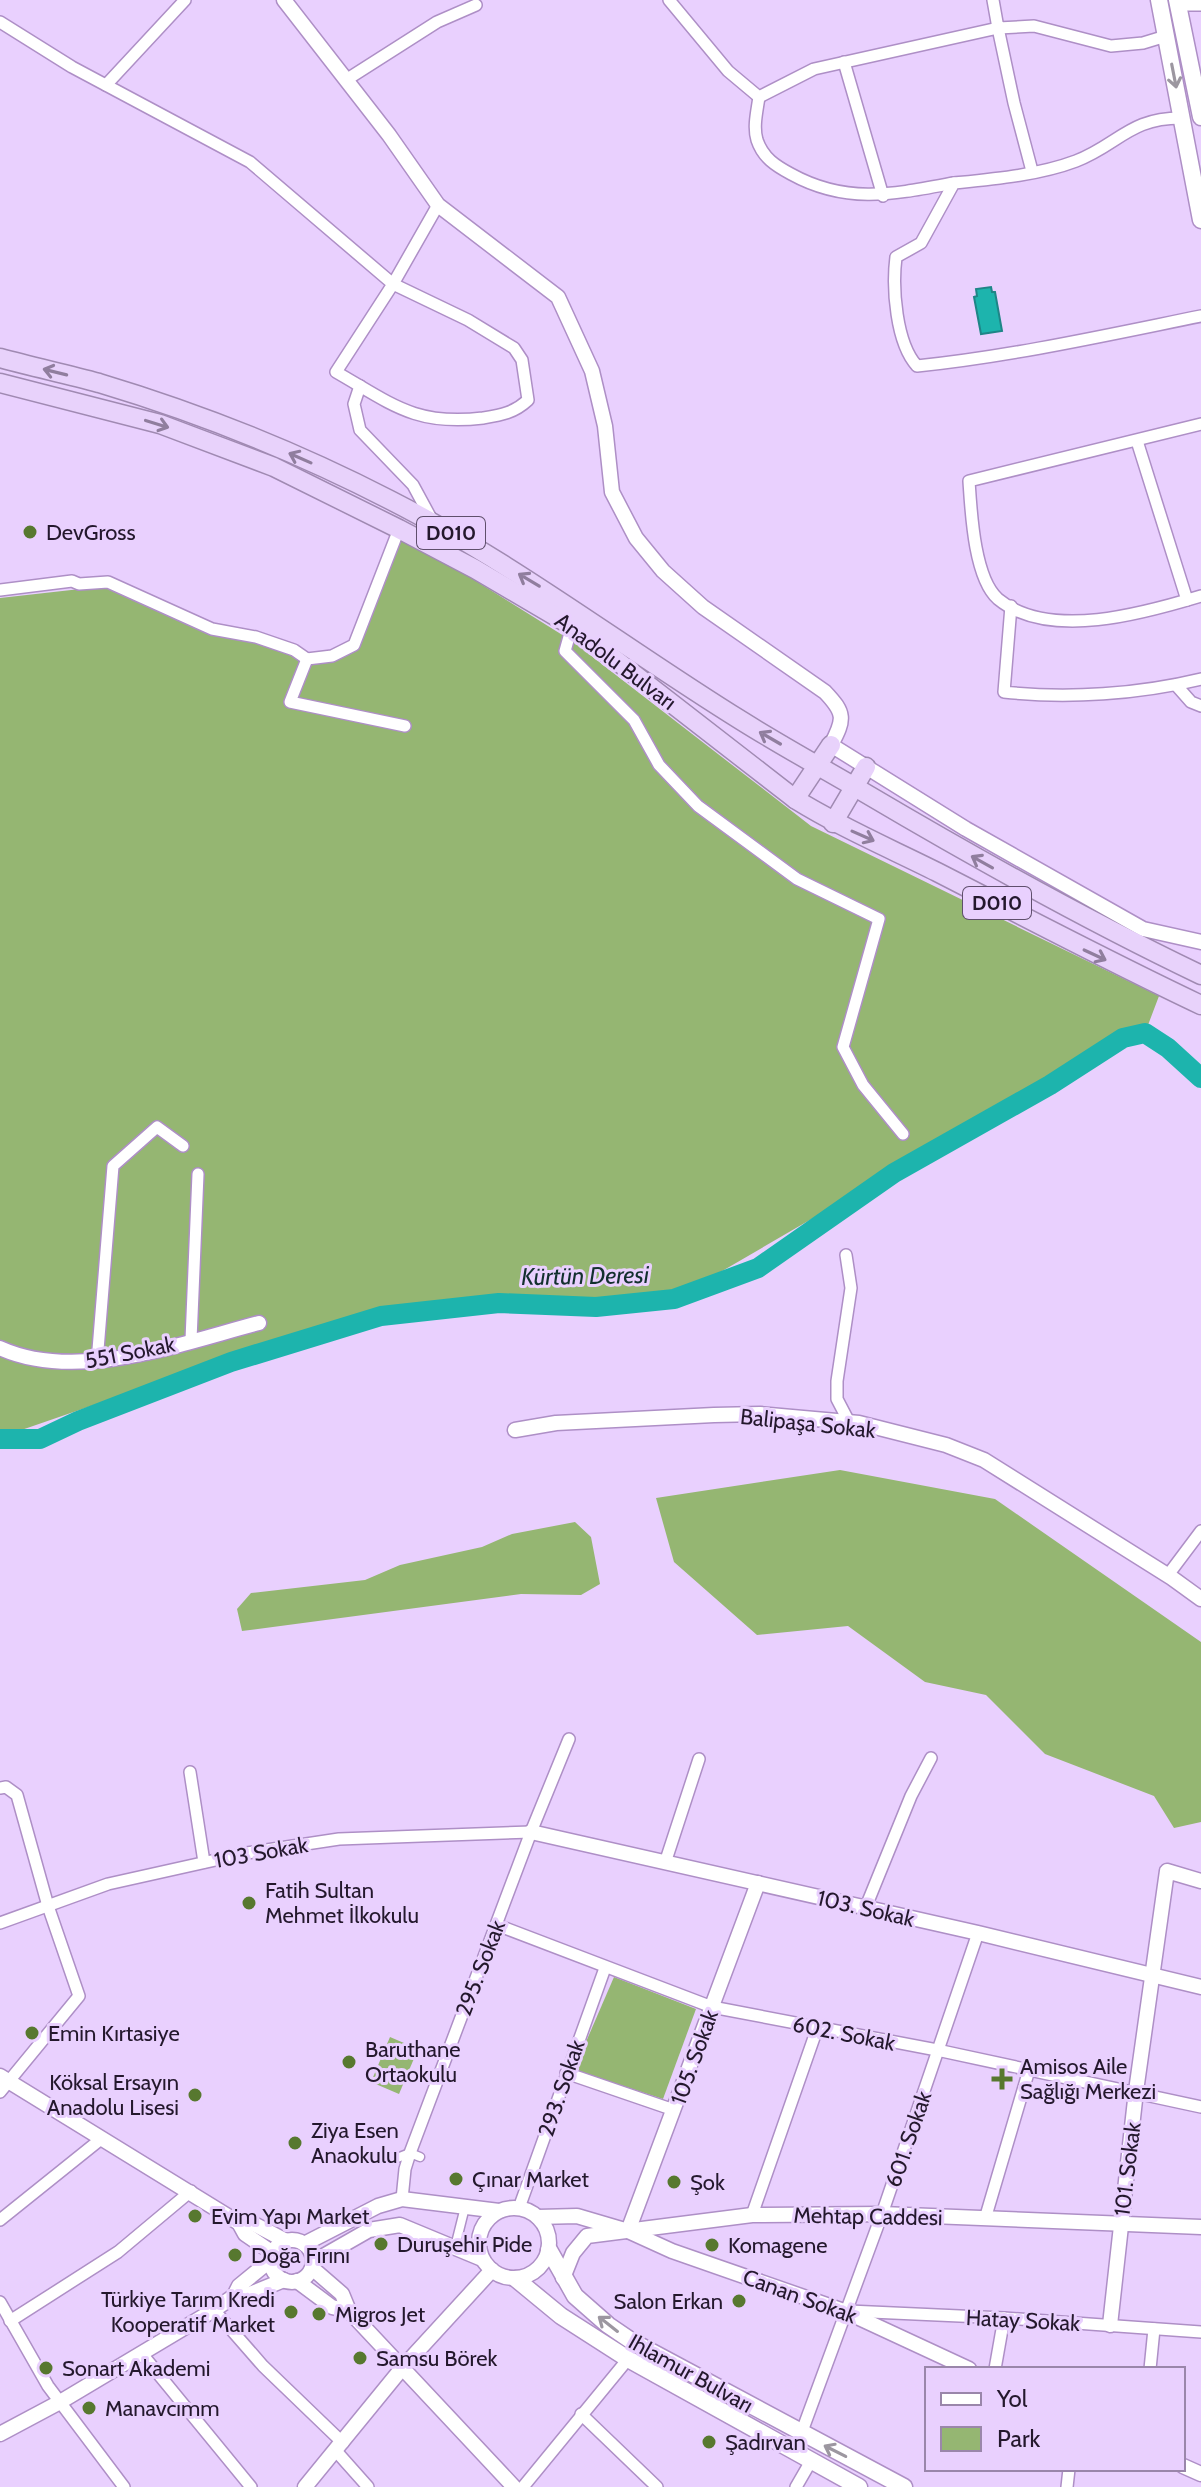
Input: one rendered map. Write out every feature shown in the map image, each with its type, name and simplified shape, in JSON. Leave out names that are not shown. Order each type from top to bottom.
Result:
[{"type":"highway","name":"Anadolu Bulvarı","points":[[0,358],[98,383],[258,438],[433,522],[544,590],[744,723],[954,847],[1076,914],[1201,975]]},
{"type":"highway","name":"Anadolu Bulvarı","points":[[0,383],[160,424],[274,467],[399,529],[572,626],[795,799],[833,823],[884,845],[1083,949],[1201,1005]]},
{"type":"highway","points":[[795,799],[831,745]]},
{"type":"highway","points":[[833,823],[866,767]]},
{"type":"main road","points":[[1159,0],[1201,220]]},
{"type":"main road","points":[[1178,3],[1201,117]]},
{"type":"main road","name":"Ihlamur Bulvarı","points":[[549,2250],[575,2296],[633,2342],[904,2487]]},
{"type":"main road","name":"Ihlamur Bulvarı","points":[[516,2279],[561,2316],[628,2359],[859,2487]]},
{"type":"street","points":[[106,85],[185,0]]},
{"type":"street","points":[[284,0],[438,205],[558,297],[592,371],[605,426],[612,492],[636,538],[663,571],[703,607],[825,692],[840,708],[842,718],[831,745],[966,829],[1143,929],[1201,942]]},
{"type":"street","points":[[669,0],[728,71],[759,97]]},
{"type":"street","points":[[993,0],[1014,103],[1032,171]]},
{"type":"street","points":[[1178,3],[1201,5]]},
{"type":"street","points":[[346,80],[437,22],[476,5]]},
{"type":"street","points":[[0,22],[106,85],[250,162],[393,284],[468,320],[514,348],[522,360],[528,400],[504,415],[442,420],[418,417],[336,372],[393,284],[438,205]]},
{"type":"street","points":[[759,97],[814,69],[998,28],[1034,26],[1111,46],[1143,43],[1166,36]]},
{"type":"street","points":[[844,62],[883,196]]},
{"type":"street","points":[[759,97],[755,129],[757,139],[763,153],[775,166],[802,180],[843,194],[883,196],[1077,161],[1131,127],[1168,118],[1183,118]]},
{"type":"street","points":[[954,183],[921,243],[896,257],[893,282],[906,355],[917,366],[1065,343],[1201,316]]},
{"type":"street","points":[[360,386],[354,404],[360,430],[413,485],[433,522]]},
{"type":"street","points":[[1201,424],[969,481],[973,542],[988,583],[997,598],[1011,606],[1028,614],[1072,622],[1119,616],[1201,596]]},
{"type":"street","points":[[1137,441],[1187,600]]},
{"type":"street","points":[[0,590],[72,581],[79,584],[108,582],[212,629],[256,637],[294,650],[307,659],[332,656],[354,645],[399,529]]},
{"type":"street","points":[[1011,606],[1004,692],[1032,695],[1108,692],[1176,685],[1201,679]]},
{"type":"street","points":[[572,626],[565,651],[634,720],[659,765],[698,806],[797,879],[879,919],[843,1047],[863,1085],[903,1134]]},
{"type":"street","points":[[307,659],[290,702],[405,726]]},
{"type":"street","points":[[1176,685],[1191,702],[1201,706]]},
{"type":"street","points":[[97,1362],[113,1166],[157,1127],[183,1146]]},
{"type":"street","points":[[191,1340],[198,1174]]},
{"type":"street","points":[[846,1255],[851,1288],[837,1399],[849,1422]]},
{"type":"street","name":"551 Sokak","points":[[0,1348],[59,1363],[97,1362],[259,1323]]},
{"type":"street","name":"Balipaşa Sokak","points":[[515,1430],[556,1423],[760,1414],[849,1422],[946,1445],[984,1460],[1168,1575],[1201,1599]]},
{"type":"street","points":[[1168,1575],[1200,1534]]},
{"type":"street","name":"295. Sokak","points":[[402,2199],[405,2169],[415,2155],[531,1832],[569,1739]]},
{"type":"street","points":[[865,1909],[911,1796],[931,1758]]},
{"type":"street","points":[[665,1863],[699,1759]]},
{"type":"street","points":[[190,1772],[204,1862]]},
{"type":"street","points":[[0,1788],[6,1787],[17,1795],[48,1906],[79,1996],[3,2083],[191,2191],[239,2223],[245,2234],[273,2256],[275,2272],[332,2307],[349,2311]]},
{"type":"street","name":"103 Sokak","points":[[0,1923],[108,1884],[247,1853],[339,1839],[531,1832]]},
{"type":"street","name":"103. Sokak","points":[[531,1832],[1201,1987]]},
{"type":"street","name":"101. Sokak","points":[[1110,2325],[1136,2091],[1167,1871],[1201,1881]]},
{"type":"street","name":"105. Sokak","points":[[628,2231],[758,1883]]},
{"type":"street","name":"602. Sokak","points":[[497,1925],[712,2007],[937,2050],[1201,2107]]},
{"type":"street","name":"601. Sokak","points":[[801,2434],[882,2214],[978,1933]]},
{"type":"street","name":"293. Sokak","points":[[519,2208],[605,1968]]},
{"type":"street","points":[[752,2215],[817,2029]]},
{"type":"street","points":[[985,2219],[1029,2070]]},
{"type":"street","points":[[566,2073],[674,2110]]},
{"type":"street","points":[[0,2220],[101,2139]]},
{"type":"street","points":[[392,2160],[415,2155]]},
{"type":"street","points":[[10,2321],[118,2252],[191,2191]]},
{"type":"street","points":[[234,2296],[245,2296],[303,2279],[312,2265],[355,2236],[388,2225],[413,2229],[455,2247],[503,2277],[516,2279],[531,2274],[543,2264],[549,2250],[548,2232],[538,2217],[519,2208],[499,2211],[402,2199],[378,2206],[304,2244],[286,2241],[252,2223],[239,2223]]},
{"type":"street","points":[[455,2247],[465,2207]]},
{"type":"street","points":[[487,2265],[479,2237],[483,2226],[499,2211]]},
{"type":"street","name":"Mehtap Caddesi","points":[[538,2217],[577,2216],[628,2231],[752,2215],[882,2214],[1201,2227]]},
{"type":"street","points":[[563,2278],[573,2253],[587,2236],[628,2231]]},
{"type":"street","name":"Canan Sokak","points":[[628,2231],[672,2251],[844,2311],[965,2367]]},
{"type":"street","points":[[0,2434],[214,2310],[234,2296],[239,2286],[286,2241]]},
{"type":"street","points":[[304,2244],[312,2255],[312,2265],[342,2294],[349,2311],[514,2487]]},
{"type":"street","points":[[305,2487],[487,2265]]},
{"type":"street","points":[[0,2302],[48,2386],[124,2487]]},
{"type":"street","points":[[214,2310],[339,2447],[368,2487]]},
{"type":"street","name":"Hatay Sokak","points":[[844,2311],[1004,2318],[1201,2332]]},
{"type":"street","points":[[995,2367],[1004,2318]]},
{"type":"street","points":[[1150,2367],[1154,2329]]},
{"type":"street","points":[[142,2354],[251,2487]]},
{"type":"street","points":[[523,2487],[628,2359]]},
{"type":"street","points":[[581,2414],[657,2487]]},
{"type":"street","points":[[796,2487],[811,2461]]},
{"type":"green space","points":[[404,536],[572,641],[811,826],[1159,996],[1145,1033],[1123,1038],[674,1299],[499,1303],[381,1316],[288,1338],[7,1435],[0,1433],[0,598],[107,586],[320,663],[357,648],[398,540]]},
{"type":"green space","points":[[840,1470],[995,1499],[1201,1642],[1201,1822],[1174,1828],[1154,1796],[1045,1754],[986,1695],[925,1682],[848,1626],[757,1635],[674,1562],[656,1498]]},
{"type":"green space","points":[[575,1522],[591,1537],[600,1584],[581,1595],[521,1594],[242,1631],[237,1609],[251,1593],[365,1580],[400,1565],[482,1547],[512,1534]]},
{"type":"green space","points":[[614,1977],[696,2009],[663,2099],[580,2072],[576,2065]]},
{"type":"green space","points":[[390,2037],[418,2049],[399,2094],[371,2082]]},
{"type":"shaded area","points":[[991,287],[995,292],[1002,331],[981,334],[974,297],[977,296],[976,289]]},
{"type":"waterway","name":"Kürtün Deresi","points":[[0,1439],[40,1439],[78,1421],[231,1362],[381,1316],[499,1303],[596,1307],[674,1299],[758,1268],[894,1173],[1050,1085],[1123,1038],[1145,1033],[1168,1048],[1201,1078]]},
{"type":"place","name":"DevGross","points":[[30,532]]},
{"type":"place","name":"Fatih Sultan Mehmet İlkokulu","points":[[249,1903]]},
{"type":"place","name":"Emin Kırtasiye","points":[[32,2033]]},
{"type":"place","name":"Baruthane Ortaokulu","points":[[349,2062]]},
{"type":"place","name":"Amisos Aile Sağlığı Merkezi","points":[[1002,2079]]},
{"type":"place","name":"Köksal Ersayın Anadolu Lisesi","points":[[195,2095]]},
{"type":"place","name":"Ziya Esen Anaokulu","points":[[295,2143]]},
{"type":"place","name":"Çınar Market","points":[[456,2179]]},
{"type":"place","name":"Şok","points":[[674,2182]]},
{"type":"place","name":"Evim Yapı Market","points":[[195,2216]]},
{"type":"place","name":"Duruşehir Pide","points":[[381,2244]]},
{"type":"place","name":"Komagene","points":[[712,2245]]},
{"type":"place","name":"Doğa Fırını","points":[[235,2255]]},
{"type":"place","name":"Salon Erkan","points":[[739,2301]]},
{"type":"place","name":"Türkiye Tarım Kredi Kooperatif Market","points":[[291,2312]]},
{"type":"place","name":"Migros Jet","points":[[319,2314]]},
{"type":"place","name":"Samsu Börek","points":[[360,2358]]},
{"type":"place","name":"Sonart Akademi","points":[[46,2368]]},
{"type":"place","name":"Manavcımm","points":[[89,2408]]},
{"type":"place","name":"Şadırvan","points":[[709,2442]]}]
